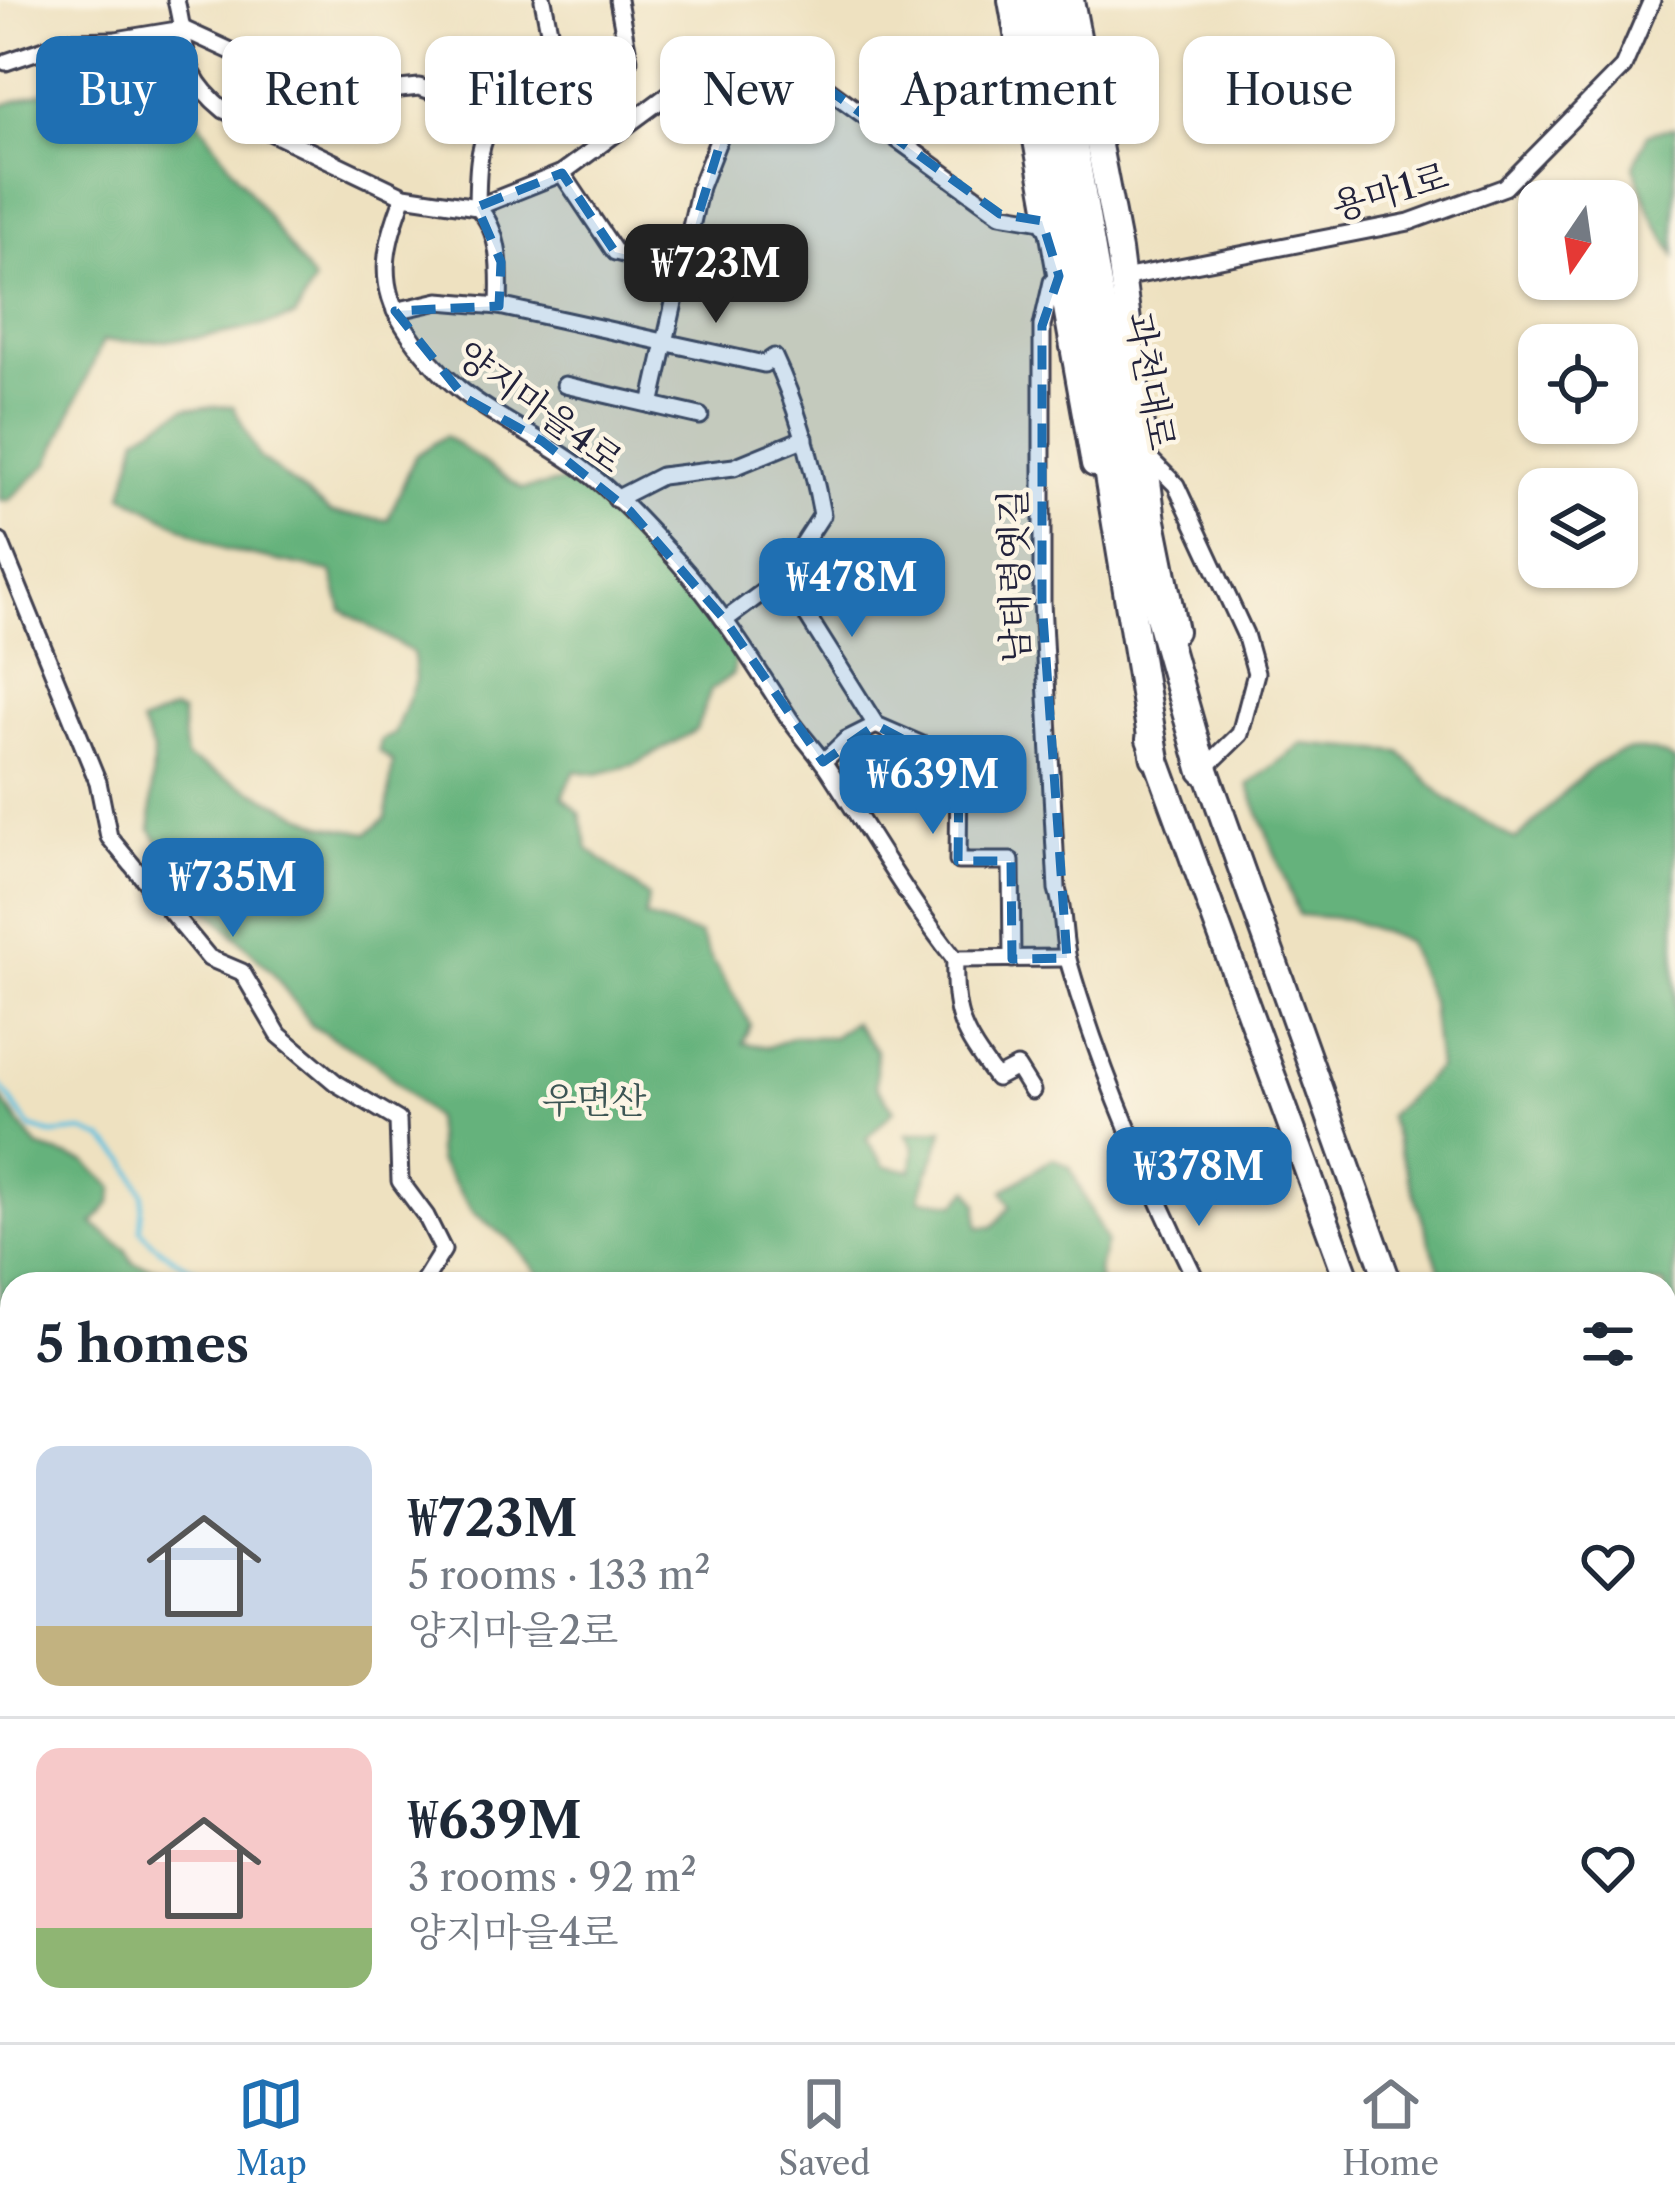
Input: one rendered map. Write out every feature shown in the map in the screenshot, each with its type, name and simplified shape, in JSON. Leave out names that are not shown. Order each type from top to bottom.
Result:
[{"type":"highway","name":"과천대로","points":[[1030,0],[1155,757]]},
{"type":"highway","name":"과천대로","points":[[1048,0],[1148,576],[1203,770]]},
{"type":"main road","points":[[1011,0],[1140,713],[1345,1272]]},
{"type":"main road","points":[[1071,0],[1123,278],[1153,521],[1203,770],[1385,1272]]},
{"type":"street","points":[[176,0],[187,64],[199,90],[224,110],[404,196],[477,207],[562,173],[660,101]]},
{"type":"street","points":[[543,0],[550,36]]},
{"type":"street","points":[[618,0],[625,36]]},
{"type":"street","name":"용마1로","points":[[1123,278],[1409,222],[1505,187],[1623,67],[1652,0]]},
{"type":"street","points":[[6,62],[68,41],[116,40],[183,29],[290,78],[353,94],[425,89]]},
{"type":"street","points":[[835,96],[1000,214],[1042,221],[1052,237]]},
{"type":"street","points":[[477,207],[481,144]]},
{"type":"street","points":[[651,405],[700,187],[717,144]]},
{"type":"street","points":[[562,173],[615,252],[682,268]]},
{"type":"street","name":"양지마을4로","points":[[404,196],[386,242],[385,282],[395,311],[430,364],[465,398],[542,440],[585,470],[681,566],[725,620],[823,761],[904,892],[955,958]]},
{"type":"street","points":[[477,207],[484,213],[501,262],[499,306]]},
{"type":"street","name":"남태령옛길","points":[[1059,276],[1052,282],[1042,326],[1042,602],[1057,889],[1067,958],[1118,1108],[1193,1272]]},
{"type":"street","points":[[395,311],[439,302],[499,306],[764,364],[774,357],[792,394],[823,515],[792,561],[786,582],[875,725],[936,752],[958,769],[958,861],[1011,861],[1012,959]]},
{"type":"street","points":[[565,385],[700,416]]},
{"type":"street","points":[[616,500],[661,476],[734,467],[805,438]]},
{"type":"street","points":[[1146,455],[1176,484],[1245,634],[1256,673],[1240,734],[1203,770]]},
{"type":"street","points":[[0,542],[98,782],[109,837],[209,958],[242,972],[279,1035],[336,1083],[398,1120],[400,1181],[443,1250],[429,1272]]},
{"type":"street","points":[[725,620],[766,589],[786,582]]},
{"type":"street","points":[[823,761],[846,740],[875,725]]},
{"type":"street","points":[[1032,1091],[1017,1067],[996,1078],[972,1046],[953,1002],[955,958],[1067,958]]},
{"type":"highlighted area","points":[[755,52],[795,65],[1000,214],[1042,221],[1059,276],[1042,326],[1042,602],[1067,958],[1012,959],[1011,861],[958,861],[959,769],[876,725],[823,762],[725,620],[630,511],[542,441],[465,398],[395,311],[499,306],[501,262],[477,207],[562,173],[615,252],[682,268],[732,105],[714,61]]},
{"type":"green space","points":[[36,94],[36,144],[198,144],[198,120],[314,282],[295,317],[200,337],[103,341],[49,463],[8,501],[0,500],[0,106]]},
{"type":"green space","points":[[1675,127],[1675,255],[1651,214],[1634,166],[1648,134]]},
{"type":"green space","name":"우면산","points":[[233,406],[259,457],[331,513],[388,520],[415,456],[445,436],[522,489],[582,479],[665,566],[736,655],[733,674],[711,690],[696,730],[636,764],[597,774],[575,771],[562,797],[580,813],[588,849],[648,897],[645,918],[700,935],[750,1025],[743,1043],[769,1047],[793,1037],[833,1037],[853,1022],[876,1050],[876,1086],[894,1110],[866,1139],[885,1166],[912,1171],[914,1147],[907,1134],[943,1129],[920,1199],[957,1203],[969,1189],[978,1204],[978,1227],[993,1227],[1011,1206],[1003,1191],[1053,1158],[1070,1167],[1106,1242],[1098,1272],[537,1272],[510,1240],[474,1213],[438,1161],[434,1118],[374,1061],[312,1026],[272,972],[192,894],[151,830],[153,751],[141,724],[173,710],[181,713],[186,758],[322,825],[368,833],[386,818],[393,762],[379,751],[381,740],[394,734],[415,681],[413,653],[342,610],[332,572],[225,550],[123,495],[138,436],[185,408]]},
{"type":"green space","points":[[1302,744],[1400,752],[1443,796],[1515,840],[1606,758],[1627,751],[1650,751],[1675,761],[1675,1272],[1440,1272],[1388,1116],[1438,1068],[1431,1003],[1406,941],[1347,919],[1299,915],[1248,785]]},
{"type":"green space","points":[[0,1097],[37,1147],[86,1162],[114,1188],[111,1202],[93,1224],[125,1249],[133,1263],[168,1272],[0,1272]]},
{"type":"waterway","points":[[0,1085],[31,1128],[52,1134],[83,1131],[104,1139],[127,1161],[143,1194],[140,1229],[168,1254],[199,1272]]}]
